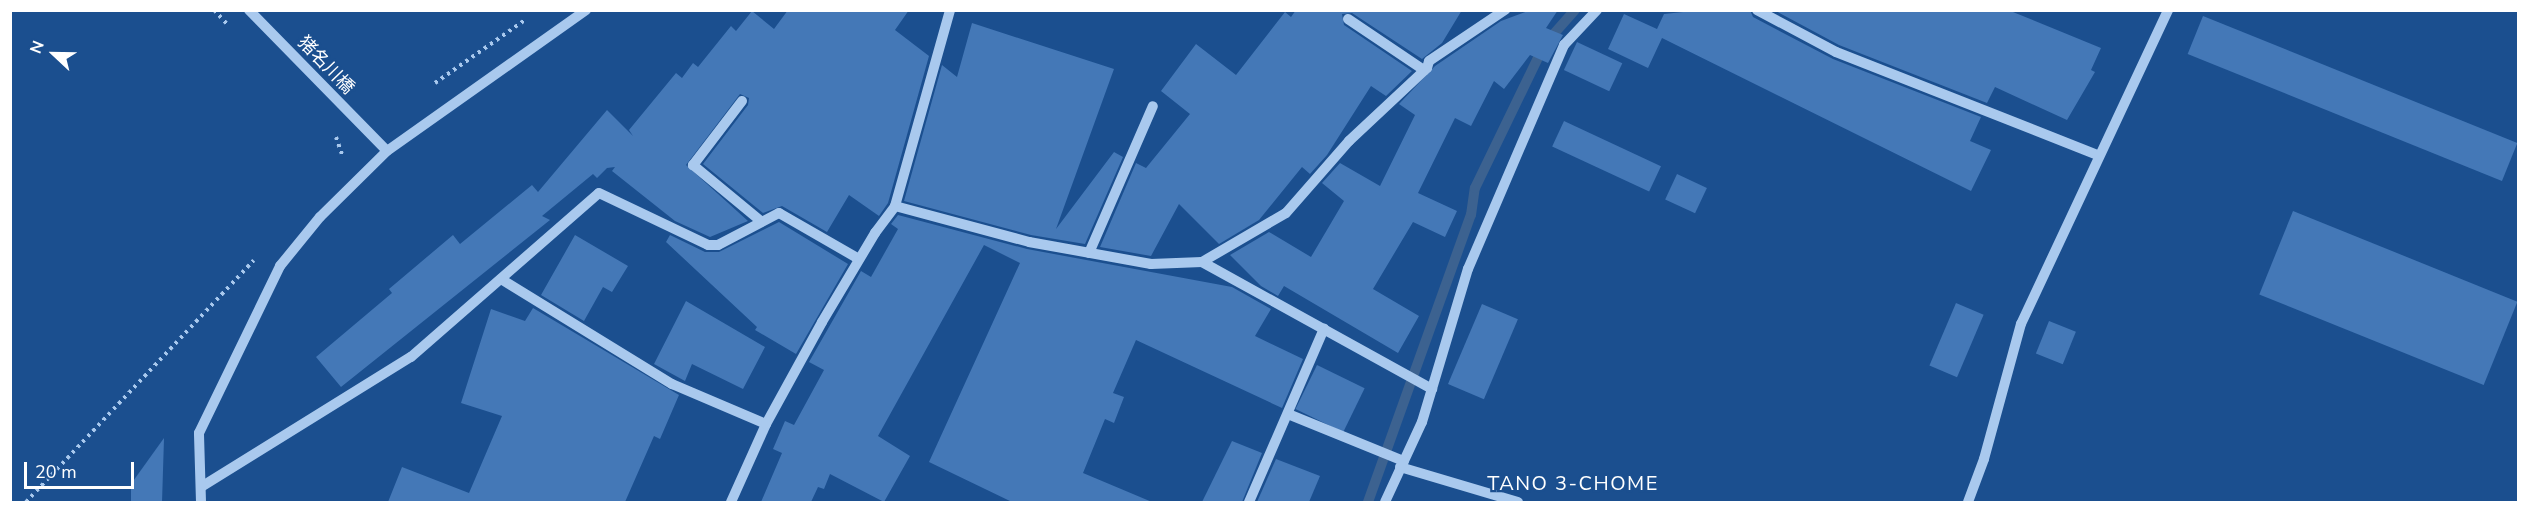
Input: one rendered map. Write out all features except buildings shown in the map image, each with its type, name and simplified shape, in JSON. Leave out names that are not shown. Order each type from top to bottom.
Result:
[{"type":"street","name":"猪名川橋","points":[[249,10],[387,151]]},
{"type":"street","points":[[201,502],[199,433],[280,266],[320,217],[387,151],[586,10]]},
{"type":"street","points":[[731,502],[766,424],[859,259],[895,206],[950,10]]},
{"type":"street","points":[[895,206],[1029,242],[1089,253],[1151,264],[1202,262],[1286,213],[1349,141],[1424,70],[1429,61],[1505,10]]},
{"type":"street","points":[[1385,502],[1432,389],[1468,269],[1564,45],[1597,10]]},
{"type":"street","points":[[1757,10],[1836,52],[2098,155]]},
{"type":"street","points":[[1968,502],[1983,459],[2020,324],[2168,10]]},
{"type":"street","points":[[1348,19],[1424,70]]},
{"type":"street","points":[[742,101],[693,165],[762,222]]},
{"type":"street","points":[[1089,253],[1153,106]]},
{"type":"street","points":[[201,487],[411,357],[599,193],[708,245],[718,245],[779,213],[859,259]]},
{"type":"street","points":[[1202,262],[1432,389]]},
{"type":"street","points":[[501,279],[672,384],[766,424]]},
{"type":"street","points":[[1249,502],[1324,329]]},
{"type":"street","points":[[1288,414],[1402,464],[1518,502]]},
{"type":"path","points":[[425,91],[532,16]]},
{"type":"path","points":[[335,136],[344,156],[336,165]]},
{"type":"path","points":[[26,502],[260,254]]},
{"type":"waterway","points":[[1368,502],[1471,215],[1475,188],[1544,45],[1575,10]]},
{"type":"district","name":"TANO 3-CHOME","points":[[1573,483]]}]
